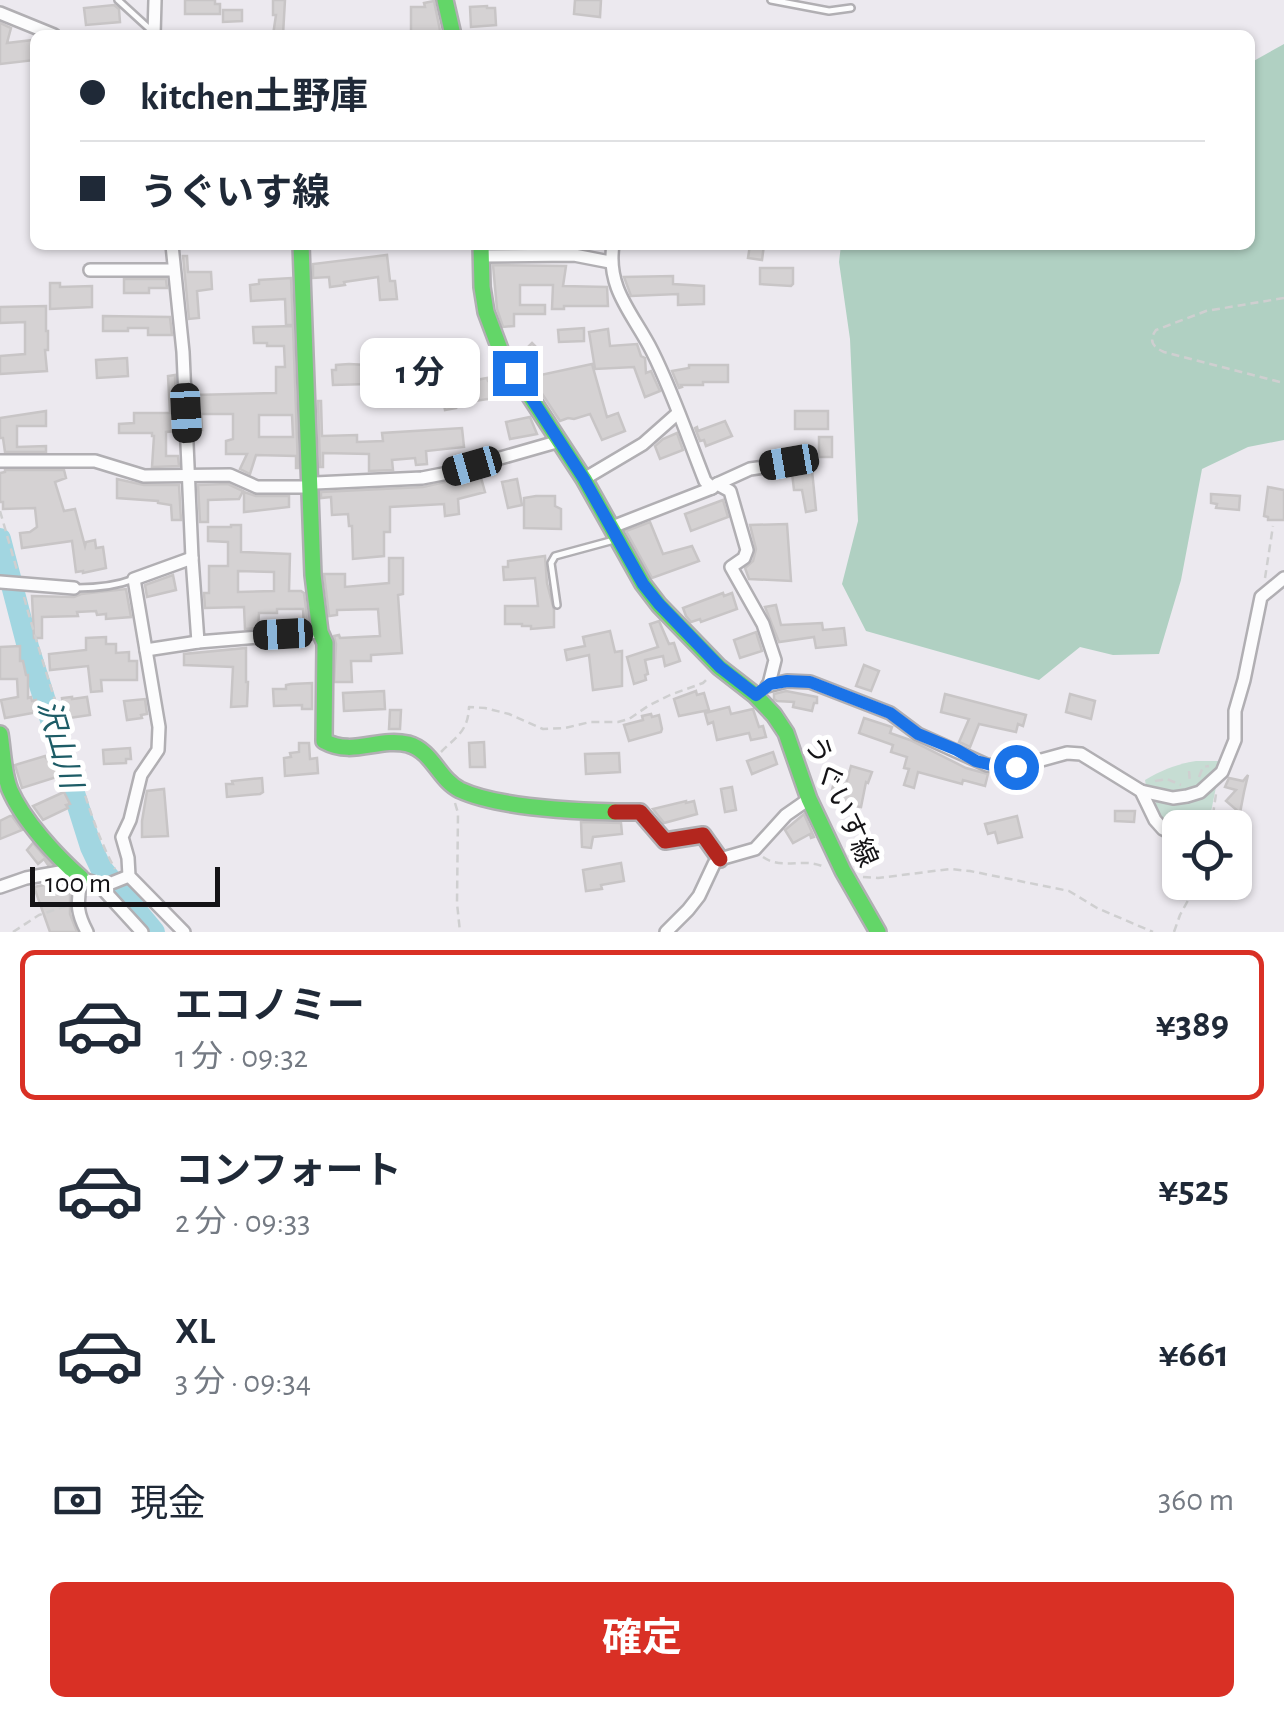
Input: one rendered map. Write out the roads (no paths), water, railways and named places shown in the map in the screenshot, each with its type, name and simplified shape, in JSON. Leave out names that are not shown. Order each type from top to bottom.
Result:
[{"type":"street","points":[[153,30],[154,0]]},
{"type":"street","points":[[446,0],[451,30]]},
{"type":"street","points":[[0,13],[42,30]]},
{"type":"street","points":[[172,250],[183,352],[198,642]]},
{"type":"street","points":[[302,250],[313,574],[320,632],[325,643],[324,742],[337,748],[404,743],[424,752],[442,775],[463,791],[528,807],[640,812],[665,841],[702,835],[720,858]]},
{"type":"street","points":[[481,250],[574,255],[610,262]]},
{"type":"street","name":"うぐいす線","points":[[481,250],[482,288],[494,338],[584,479],[651,594],[720,667],[774,714],[786,733],[809,799],[878,932]]},
{"type":"street","points":[[611,250],[610,262],[617,288],[652,350],[706,481],[730,491],[747,550],[744,558],[731,568],[763,624],[775,660],[770,684]]},
{"type":"street","points":[[90,270],[174,270]]},
{"type":"street","points":[[584,479],[642,444],[678,413]]},
{"type":"street","points":[[0,461],[94,461],[144,476],[230,476],[257,486],[304,486],[435,476],[560,441]]},
{"type":"street","points":[[615,533],[750,470],[808,461]]},
{"type":"street","points":[[123,878],[128,858],[122,836],[137,787],[160,743],[134,579],[192,558]]},
{"type":"street","points":[[756,695],[770,684],[810,682],[890,713],[918,734],[987,765],[1016,767],[1067,753],[1081,754],[1140,790],[1173,798],[1187,796],[1200,792],[1226,766],[1260,597],[1284,578]]},
{"type":"street","points":[[11,584],[74,588]]},
{"type":"street","points":[[146,650],[320,632]]},
{"type":"street","points":[[0,734],[11,792],[76,874],[78,914],[86,932]]},
{"type":"street","points":[[1140,790],[1162,828]]},
{"type":"street","points":[[666,932],[688,910],[720,858],[754,849],[786,815],[809,799]]},
{"type":"street","points":[[0,887],[26,878],[76,874],[102,885],[142,932]]},
{"type":"street","points":[[102,885],[123,878]]},
{"type":"street","points":[[123,878],[184,932]]},
{"type":"lane","points":[[118,0],[150,30]]},
{"type":"lane","points":[[770,0],[829,11],[851,8]]},
{"type":"lane","points":[[557,606],[552,563],[555,556],[615,533]]},
{"type":"lane","points":[[74,588],[96,588],[134,579]]},
{"type":"waterway","name":"沢山川","points":[[0,539],[28,647],[91,847],[101,868],[154,932]]}]
